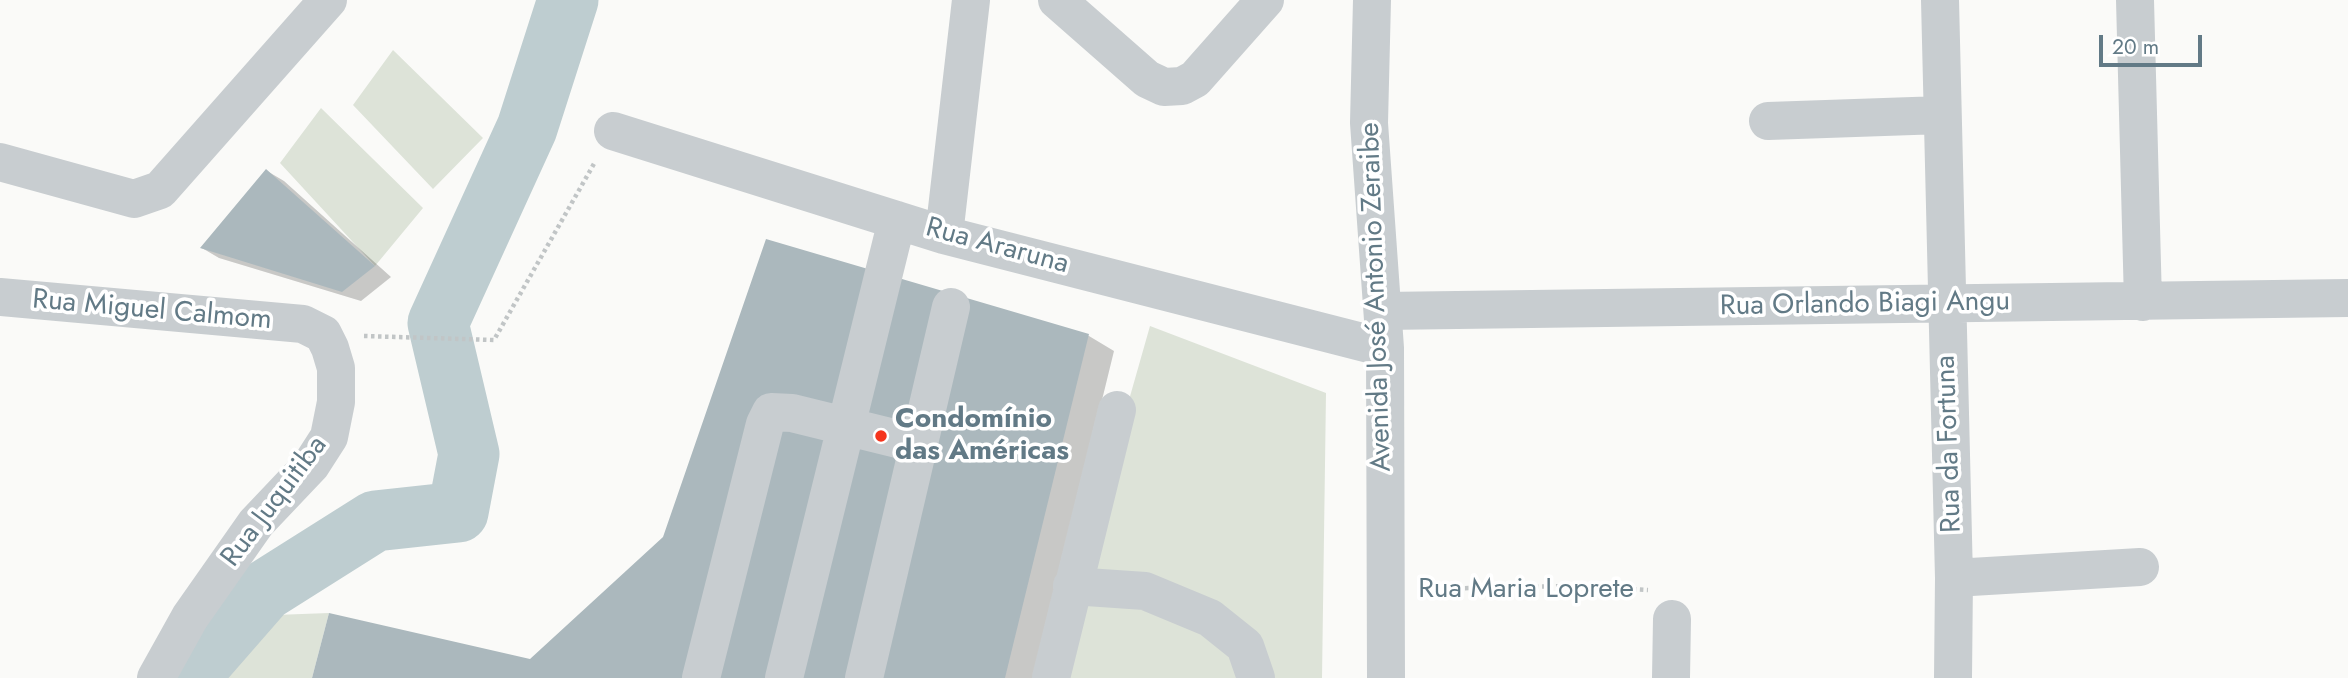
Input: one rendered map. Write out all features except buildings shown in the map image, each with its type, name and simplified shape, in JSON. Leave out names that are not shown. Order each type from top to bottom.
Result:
[{"type":"street","points":[[0,162],[134,199],[160,190],[328,0]]},
{"type":"street","points":[[944,235],[971,0]]},
{"type":"street","points":[[1057,0],[1147,79],[1164,88],[1182,86],[1195,79],[1265,0]]},
{"type":"street","name":"Avenida José Antonio Zeraibe","points":[[1373,0],[1369,122],[1385,348],[1386,678]]},
{"type":"street","name":"Rua da Fortuna","points":[[1940,0],[1954,578],[1953,678]]},
{"type":"street","points":[[2135,0],[2143,302]]},
{"type":"street","points":[[1768,121],[1942,115]]},
{"type":"street","name":"Rua Araruna","points":[[613,131],[944,235],[1385,348]]},
{"type":"street","points":[[784,678],[897,220]]},
{"type":"street","name":"Rua Miguel Calmom","points":[[0,298],[303,324]]},
{"type":"street","name":"Rua Orlando Biagi Angu","points":[[1383,311],[2348,298]]},
{"type":"street","points":[[864,678],[951,307]]},
{"type":"street","name":"Rua Juquitiba","points":[[156,678],[190,617],[256,523],[311,465],[329,437],[336,402],[336,368],[323,334],[303,324]]},
{"type":"street","points":[[1051,678],[1117,410]]},
{"type":"street","points":[[701,678],[765,425],[771,412],[792,413],[918,444]]},
{"type":"street","points":[[1954,578],[2140,566]]},
{"type":"street","points":[[1072,586],[1145,591],[1210,618],[1245,646],[1256,678]]},
{"type":"street","name":"Rua Maria Loprete","points":[[1671,678],[1672,619]]},
{"type":"path","points":[[412,338],[494,340],[613,131]]},
{"type":"path","name":"Rua Maria Loprete","points":[[1385,591],[1549,586],[1649,590],[1664,595],[1670,602],[1672,619]]},
{"type":"shaded area","points":[[393,50],[483,138],[433,189],[353,105]]},
{"type":"shaded area","points":[[321,108],[423,208],[375,266],[280,163]]},
{"type":"shaded area","points":[[1150,326],[1326,393],[1322,678],[1050,678]]},
{"type":"shaded area","points":[[329,613],[312,678],[169,678],[194,618]]},
{"type":"waterway","points":[[188,678],[264,591],[375,521],[458,512],[469,454],[438,323],[527,128],[568,0]]},
{"type":"place","name":"Condomínio das Américas","points":[[881,436]]}]
